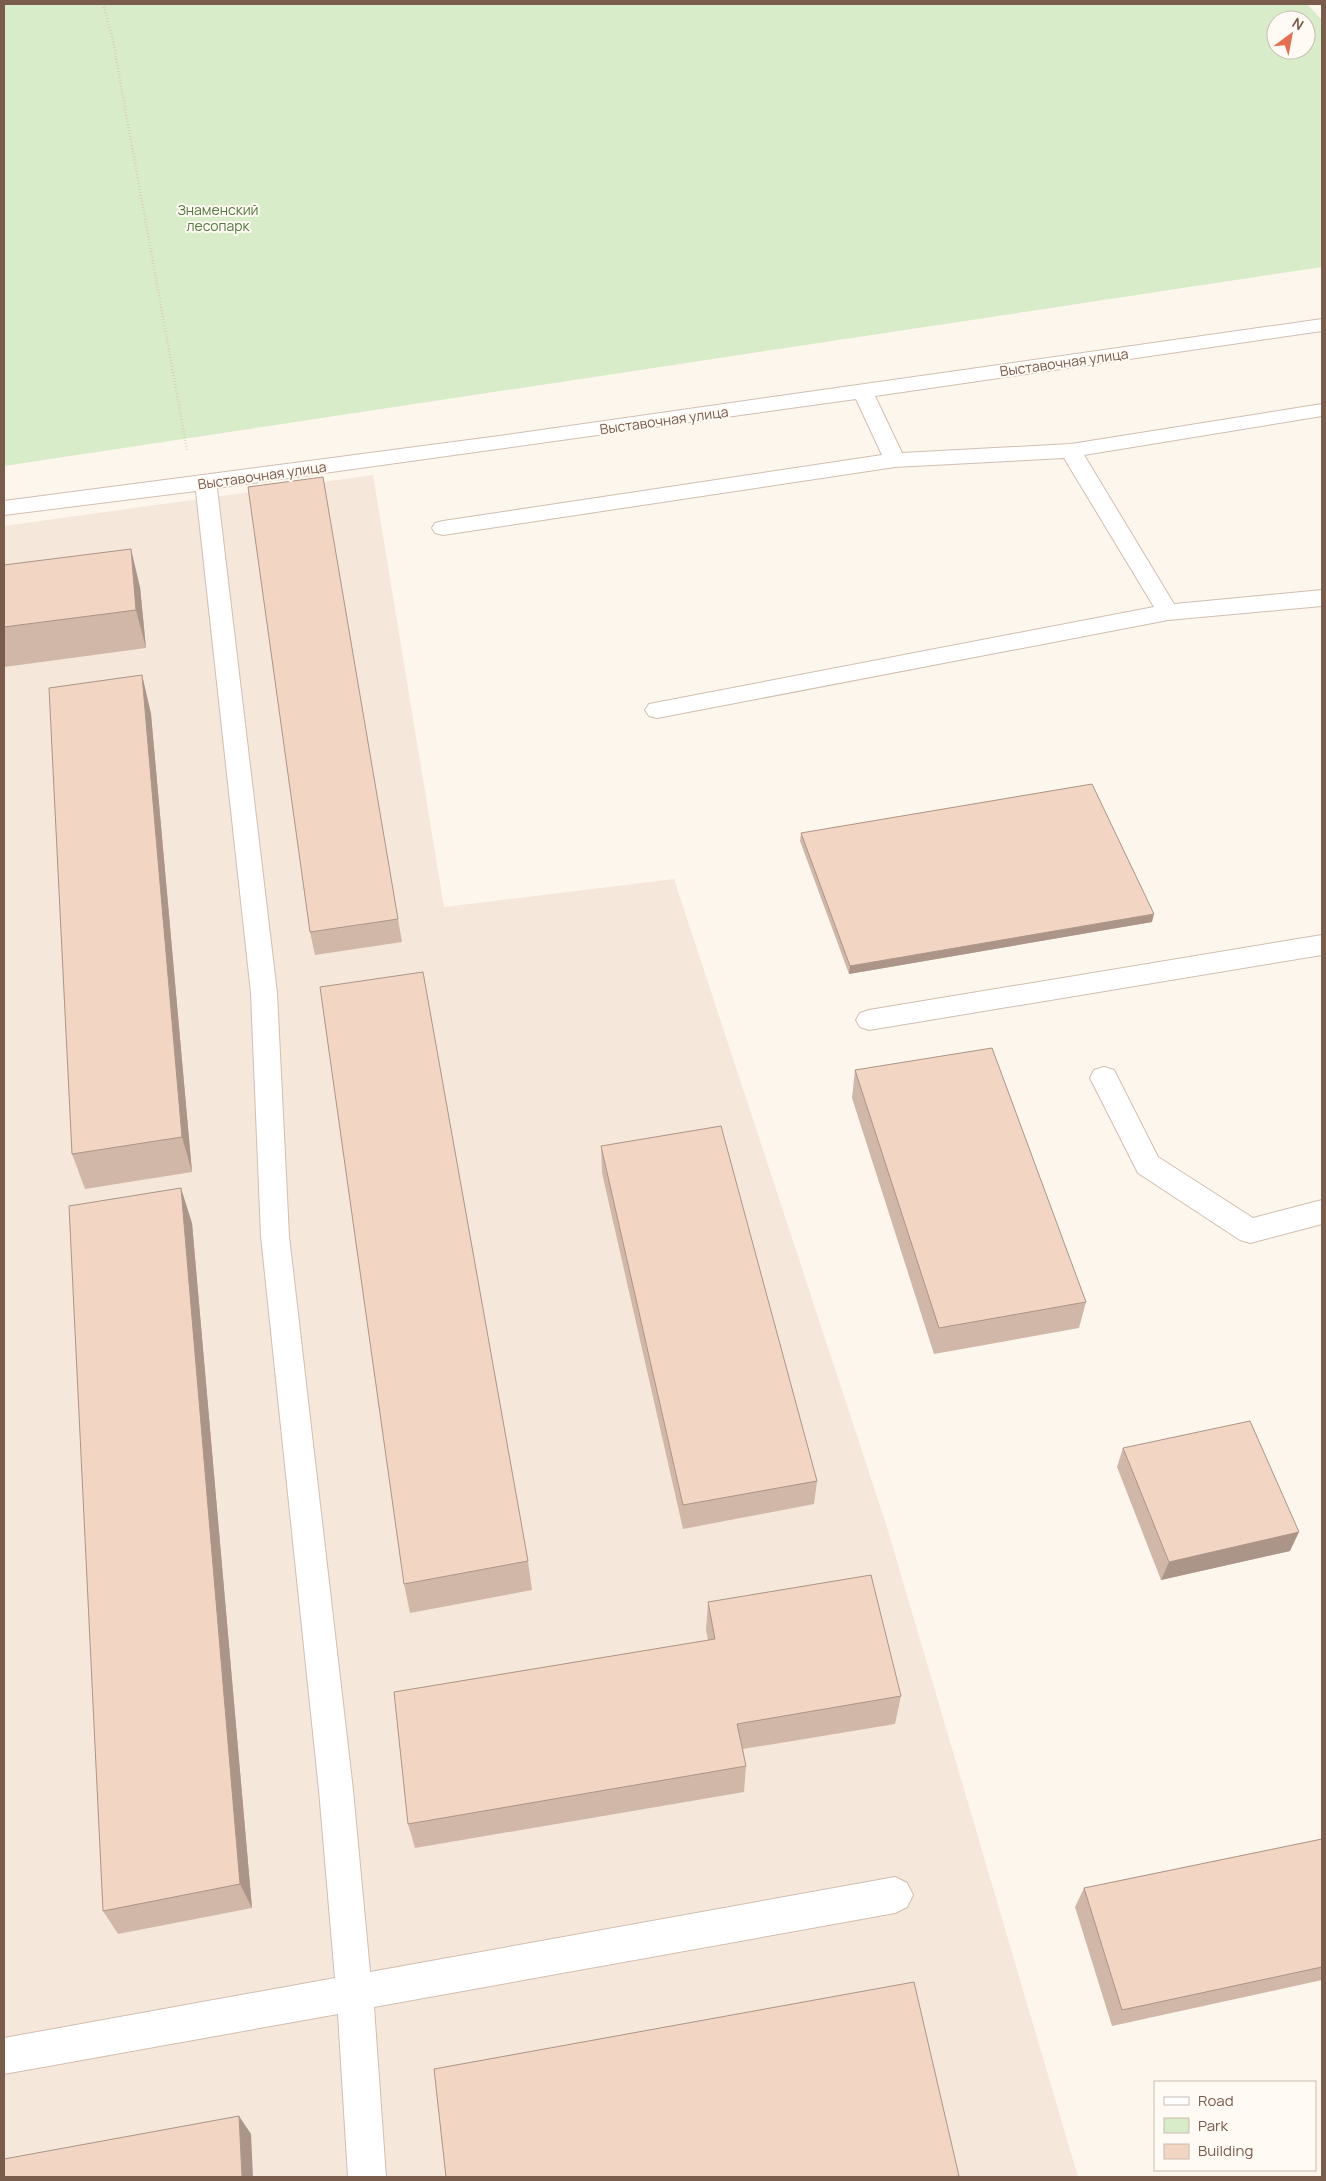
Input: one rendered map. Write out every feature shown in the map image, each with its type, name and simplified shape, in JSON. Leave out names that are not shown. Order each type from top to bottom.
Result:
[{"type":"street","name":"Выставочная улица","points":[[4,508],[206,483],[863,392],[1322,325]]},
{"type":"street","points":[[863,392],[895,460]]},
{"type":"street","points":[[443,528],[895,460],[1071,451],[1322,410]]},
{"type":"street","points":[[1071,451],[1168,612]]},
{"type":"street","points":[[206,483],[264,993],[275,1236],[336,1790],[368,2177]]},
{"type":"street","points":[[657,710],[1168,612],[1322,598]]},
{"type":"street","points":[[869,1020],[1322,945]]},
{"type":"street","points":[[1104,1078],[1148,1165],[1250,1231],[1322,1212]]},
{"type":"street","points":[[4,2056],[894,1895]]},
{"type":"path","points":[[103,4],[112,36],[186,449],[206,483]]},
{"type":"shaded area","points":[[373,475],[444,907],[674,879],[886,1524],[1078,2177],[4,2177],[4,526]]},
{"type":"green space","name":"Знаменский лесопарк","points":[[4,4],[1307,4],[1313,10],[1266,10],[1266,60],[1316,60],[1316,14],[1322,20],[1322,267],[4,466]]},
{"type":"building","points":[[323,477],[398,919],[310,932],[248,487]]},
{"type":"building","points":[[131,549],[136,610],[4,627],[4,565]]},
{"type":"building","points":[[142,675],[182,1137],[72,1154],[49,688]]},
{"type":"building","points":[[1092,784],[1154,914],[850,966],[801,833]]},
{"type":"building","points":[[423,972],[528,1561],[404,1584],[320,987]]},
{"type":"building","points":[[992,1048],[1086,1302],[939,1328],[855,1070]]},
{"type":"building","points":[[721,1126],[817,1481],[683,1505],[601,1146]]},
{"type":"building","points":[[181,1188],[240,1884],[103,1911],[69,1206]]},
{"type":"building","points":[[1250,1421],[1299,1532],[1169,1562],[1123,1448]]},
{"type":"building","points":[[871,1575],[901,1696],[737,1724],[746,1766],[408,1824],[394,1692],[715,1639],[708,1602]]},
{"type":"building","points":[[1322,1839],[1322,1967],[1122,2010],[1084,1888]]},
{"type":"building","points":[[914,1982],[959,2176],[446,2177],[434,2069]]},
{"type":"building","points":[[239,2116],[242,2177],[4,2177],[4,2159]]}]
